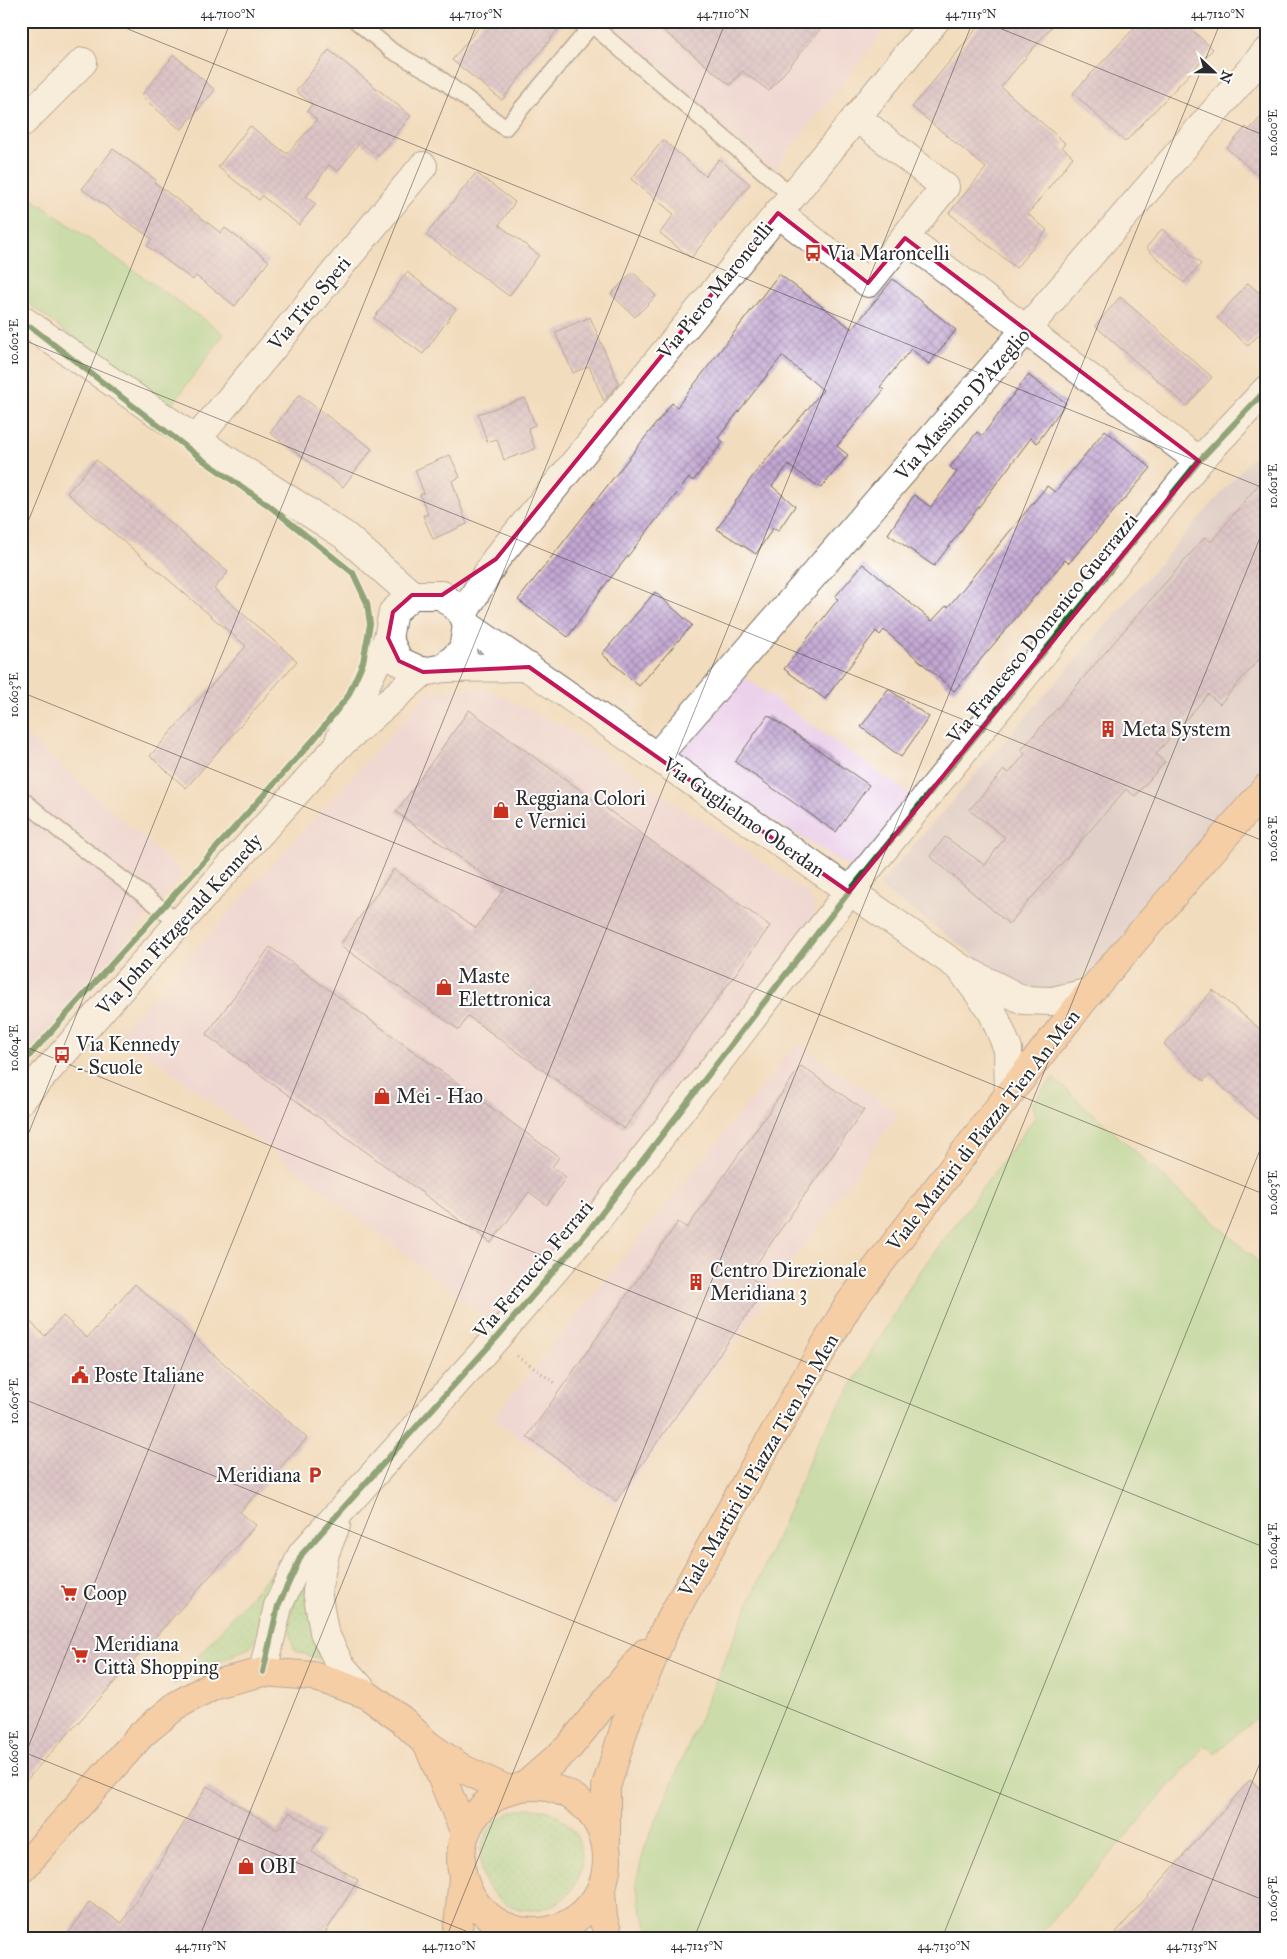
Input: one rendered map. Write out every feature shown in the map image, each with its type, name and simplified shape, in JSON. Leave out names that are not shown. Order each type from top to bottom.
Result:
[{"type":"main road","name":"Viale Martiri di Piazza Tien An Men","points":[[463,1878],[478,1907],[493,1920],[511,1929],[535,1935],[569,1924],[593,1904],[601,1891],[608,1866],[606,1787],[627,1720],[665,1629],[754,1468],[849,1304],[1009,1094],[1090,992],[1266,788]]},
{"type":"main road","name":"Viale Martiri di Piazza Tien An Men","points":[[457,1938],[460,1928],[463,1878],[460,1855],[465,1833],[482,1807],[517,1788],[569,1747],[665,1629]]},
{"type":"main road","points":[[21,1870],[142,1734],[177,1705],[215,1684],[263,1672],[313,1676],[366,1694],[402,1720],[428,1745],[463,1769],[517,1788]]},
{"type":"main road","points":[[428,1745],[465,1833]]},
{"type":"main road","name":"Viale Martiri di Piazza Tien An Men","points":[[517,1788],[547,1786],[567,1793],[585,1805],[598,1821],[606,1841]]},
{"type":"main road","points":[[601,1891],[603,1918],[609,1938]]},
{"type":"street","name":"Via Piero Maroncelli","points":[[465,619],[496,559],[935,21]]},
{"type":"street","name":"Via Massimo D'Azeglio","points":[[658,756],[1266,52]]},
{"type":"street","points":[[21,124],[83,62]]},
{"type":"street","points":[[785,205],[868,283],[905,238],[945,187],[856,117]]},
{"type":"street","name":"Via Tito Speri","points":[[196,440],[423,166]]},
{"type":"street","points":[[905,238],[1199,461]]},
{"type":"street","points":[[21,319],[196,440],[344,534],[397,615],[399,661],[434,670],[529,667]]},
{"type":"street","name":"Via Francesco Domenico Guerrazzi","points":[[849,892],[1199,461],[1266,390]]},
{"type":"street","name":"Via Piero Maroncelli","points":[[442,595],[496,559]]},
{"type":"street","points":[[397,615],[442,595]]},
{"type":"street","name":"Via Guglielmo Oberdan","points":[[442,595],[465,619],[529,667],[959,967],[1023,1000],[1052,1001],[1090,992]]},
{"type":"street","name":"Via John Fitzgerald Kennedy","points":[[337,746],[397,615]]},
{"type":"street","points":[[434,670],[463,650],[465,619]]},
{"type":"street","name":"Via John Fitzgerald Kennedy","points":[[21,1100],[337,746],[434,670]]},
{"type":"street","name":"Via Ferruccio Ferrari","points":[[263,1672],[278,1606],[302,1554],[341,1513],[590,1230],[849,892]]},
{"type":"street","name":"Via Guglielmo Oberdan","points":[[959,967],[994,1013],[1008,1049],[1009,1094]]},
{"type":"street","name":"Via Ferruccio Ferrari","points":[[341,1513],[325,1553],[316,1591],[324,1632],[340,1665],[366,1694]]},
{"type":"lane","points":[[356,21],[392,51],[437,76],[505,128],[589,23],[785,205]]},
{"type":"lane","points":[[21,798],[60,831],[180,923]]},
{"type":"path","points":[[28,1058],[34,1052]]},
{"type":"path","points":[[512,1353],[555,1383]]},
{"type":"highlighted area","points":[[778,213],[868,283],[905,238],[1199,461],[849,892],[529,667],[423,672],[399,661],[388,638],[393,612],[412,595],[442,595],[496,559]]},
{"type":"shaded area","points":[[588,21],[893,21],[768,176]]},
{"type":"shaded area","points":[[1266,442],[1266,770],[1093,973],[1051,993],[1020,988],[878,886]]},
{"type":"shaded area","points":[[737,672],[915,798],[858,872],[667,755]]},
{"type":"shaded area","points":[[460,689],[487,689],[565,727],[806,892],[815,904],[813,918],[625,1167],[493,1323],[121,1032],[411,712],[430,693]]},
{"type":"shaded area","points":[[21,731],[184,874],[21,1061]]},
{"type":"shaded area","name":"Centro Direzionale Meridiana 3","points":[[797,1043],[899,1113],[617,1507],[493,1419]]},
{"type":"green space","points":[[21,191],[224,334],[168,410],[21,298]]},
{"type":"green space","points":[[1053,1078],[1266,1269],[1266,1709],[1215,1753],[1206,1745],[1036,1938],[653,1938],[641,1911],[636,1882],[645,1847],[818,1441],[916,1277],[1034,1119],[1035,1112],[1032,1103]]},
{"type":"green space","points":[[318,1548],[327,1661],[295,1651],[291,1638],[290,1624],[295,1598]]},
{"type":"green space","points":[[279,1564],[269,1605],[251,1647],[217,1662],[172,1686]]},
{"type":"green space","points":[[531,1808],[551,1812],[567,1823],[578,1839],[582,1859],[578,1879],[567,1895],[551,1906],[531,1910],[511,1906],[495,1895],[484,1879],[480,1859],[484,1839],[495,1823],[511,1812]]},
{"type":"building","points":[[484,21],[565,21],[502,100],[452,60]]},
{"type":"building","points":[[652,21],[827,21],[769,91],[742,71],[730,85]]},
{"type":"building","points":[[983,21],[1056,21],[1001,87],[1065,143],[1062,147],[1073,157],[1028,214],[1047,230],[1016,268],[949,213],[986,168],[912,107]]},
{"type":"building","points":[[1141,21],[1182,21],[1213,49],[1125,142],[1073,93]]},
{"type":"building","points":[[329,50],[411,116],[378,156],[360,142],[338,171],[329,165],[306,197],[316,204],[299,225],[262,196],[259,200],[218,167],[250,126],[287,154],[317,120],[307,111],[312,104],[296,91]]},
{"type":"building","points":[[174,55],[215,90],[181,130],[141,96]]},
{"type":"building","points":[[1266,112],[1266,183],[1227,148],[1246,127],[1249,130]]},
{"type":"building","points":[[663,140],[705,176],[719,159],[750,184],[691,258],[660,233],[674,214],[631,179]]},
{"type":"building","points":[[113,149],[156,180],[154,182],[221,233],[225,228],[269,261],[235,306],[196,276],[193,280],[147,246],[152,239],[82,189]]},
{"type":"building","points":[[476,173],[515,202],[499,225],[539,255],[509,296],[426,235]]},
{"type":"building","points":[[1162,229],[1201,264],[1184,283],[1146,248]]},
{"type":"building","points":[[407,272],[456,309],[423,354],[374,318]]},
{"type":"building","points":[[633,272],[656,296],[635,317],[611,294]]},
{"type":"building","points":[[779,274],[852,329],[893,279],[956,330],[929,364],[911,349],[880,387],[884,390],[837,446],[848,455],[821,488],[788,465],[772,486],[795,506],[778,531],[773,528],[756,554],[717,529],[752,477],[823,390],[782,356],[718,438],[723,442],[693,481],[689,478],[602,589],[568,637],[518,600],[672,403],[677,407]]},
{"type":"building","points":[[1248,283],[1266,299],[1266,327],[1248,346],[1217,318]]},
{"type":"building","points":[[1120,297],[1212,377],[1187,406],[1095,326]]},
{"type":"building","points":[[590,317],[619,384],[604,401],[589,366],[573,373],[555,332]]},
{"type":"building","points":[[1028,375],[1066,403],[1037,443],[1031,438],[934,566],[888,534],[914,495],[931,507],[957,472],[950,467],[977,432],[982,436]]},
{"type":"building","points":[[299,395],[372,449],[343,487],[270,433]]},
{"type":"building","points":[[525,398],[535,425],[528,428],[535,449],[504,460],[497,439],[487,442],[478,414]]},
{"type":"building","points":[[1105,430],[1151,468],[1069,563],[1065,560],[954,691],[884,630],[880,635],[876,631],[825,699],[784,669],[838,599],[835,597],[863,564],[932,621],[946,606],[948,607],[1047,486],[1055,492]]},
{"type":"building","points":[[450,455],[460,477],[452,481],[467,524],[433,539],[423,516],[428,514],[420,495],[424,493],[415,470]]},
{"type":"building","points":[[96,460],[228,572],[214,589],[297,661],[186,788],[150,756],[246,646],[67,493]]},
{"type":"building","name":"Meta System","points":[[1266,475],[1266,651],[1220,704],[1208,694],[1156,754],[1165,762],[1135,796],[1126,789],[1009,924],[930,856],[945,837],[985,865],[1005,837],[969,810],[1004,770],[1009,773],[1025,754],[1021,750],[1205,537],[1211,542]]},
{"type":"building","points":[[655,592],[692,625],[639,686],[602,654]]},
{"type":"building","points":[[888,689],[929,717],[901,757],[861,727]]},
{"type":"building","points":[[469,710],[770,926],[624,1129],[468,1016],[459,1030],[340,945],[394,869],[476,928],[504,889],[396,812]]},
{"type":"building","points":[[768,715],[869,785],[836,832],[735,762]]},
{"type":"building","name":"Mei - Hao","points":[[270,947],[559,1157],[552,1167],[566,1177],[547,1205],[529,1192],[491,1243],[206,1035]]},
{"type":"building","points":[[1213,990],[1266,1034],[1266,1126],[1209,1075],[1204,1081],[1164,1044]]},
{"type":"building","name":"Centro Direzionale Meridiana 3","points":[[801,1066],[864,1110],[748,1276],[766,1288],[616,1501],[527,1437],[678,1222],[687,1228]]},
{"type":"building","name":"Meridiana Città Shopping","points":[[135,1284],[307,1438],[240,1512],[256,1525],[21,1786],[21,1313],[45,1336],[63,1316],[87,1338]]},
{"type":"building","points":[[1250,1780],[1266,1794],[1266,1938],[1111,1938]]},
{"type":"building","name":"OBI","points":[[207,1786],[278,1830],[289,1812],[323,1833],[312,1852],[358,1880],[322,1938],[66,1938],[89,1902],[122,1923]]},
{"type":"cycle path","points":[[21,1065],[315,738],[348,696],[363,662],[370,624],[367,603],[353,573],[268,505],[203,460],[31,327]]},
{"type":"cycle path","points":[[263,1672],[278,1606],[302,1554],[498,1336],[589,1230],[849,892],[1199,461],[1266,390]]},
{"type":"place","name":"Via Maroncelli","points":[[813,253]]},
{"type":"place","name":"Meta System","points":[[1108,729]]},
{"type":"place","name":"Reggiana Colori e Vernici","points":[[501,810]]},
{"type":"place","name":"Maste Elettronica","points":[[444,987]]},
{"type":"place","name":"Via Kennedy - Scuole","points":[[62,1055]]},
{"type":"place","name":"Mei - Hao","points":[[382,1096]]},
{"type":"place","name":"Centro Direzionale Meridiana 3","points":[[696,1282]]},
{"type":"place","name":"Poste Italiane","points":[[80,1375]]},
{"type":"place","name":"Meridiana","points":[[315,1475]]},
{"type":"place","name":"Coop","points":[[69,1593]]},
{"type":"place","name":"Meridiana Città Shopping","points":[[80,1655]]},
{"type":"place","name":"OBI","points":[[246,1866]]}]
